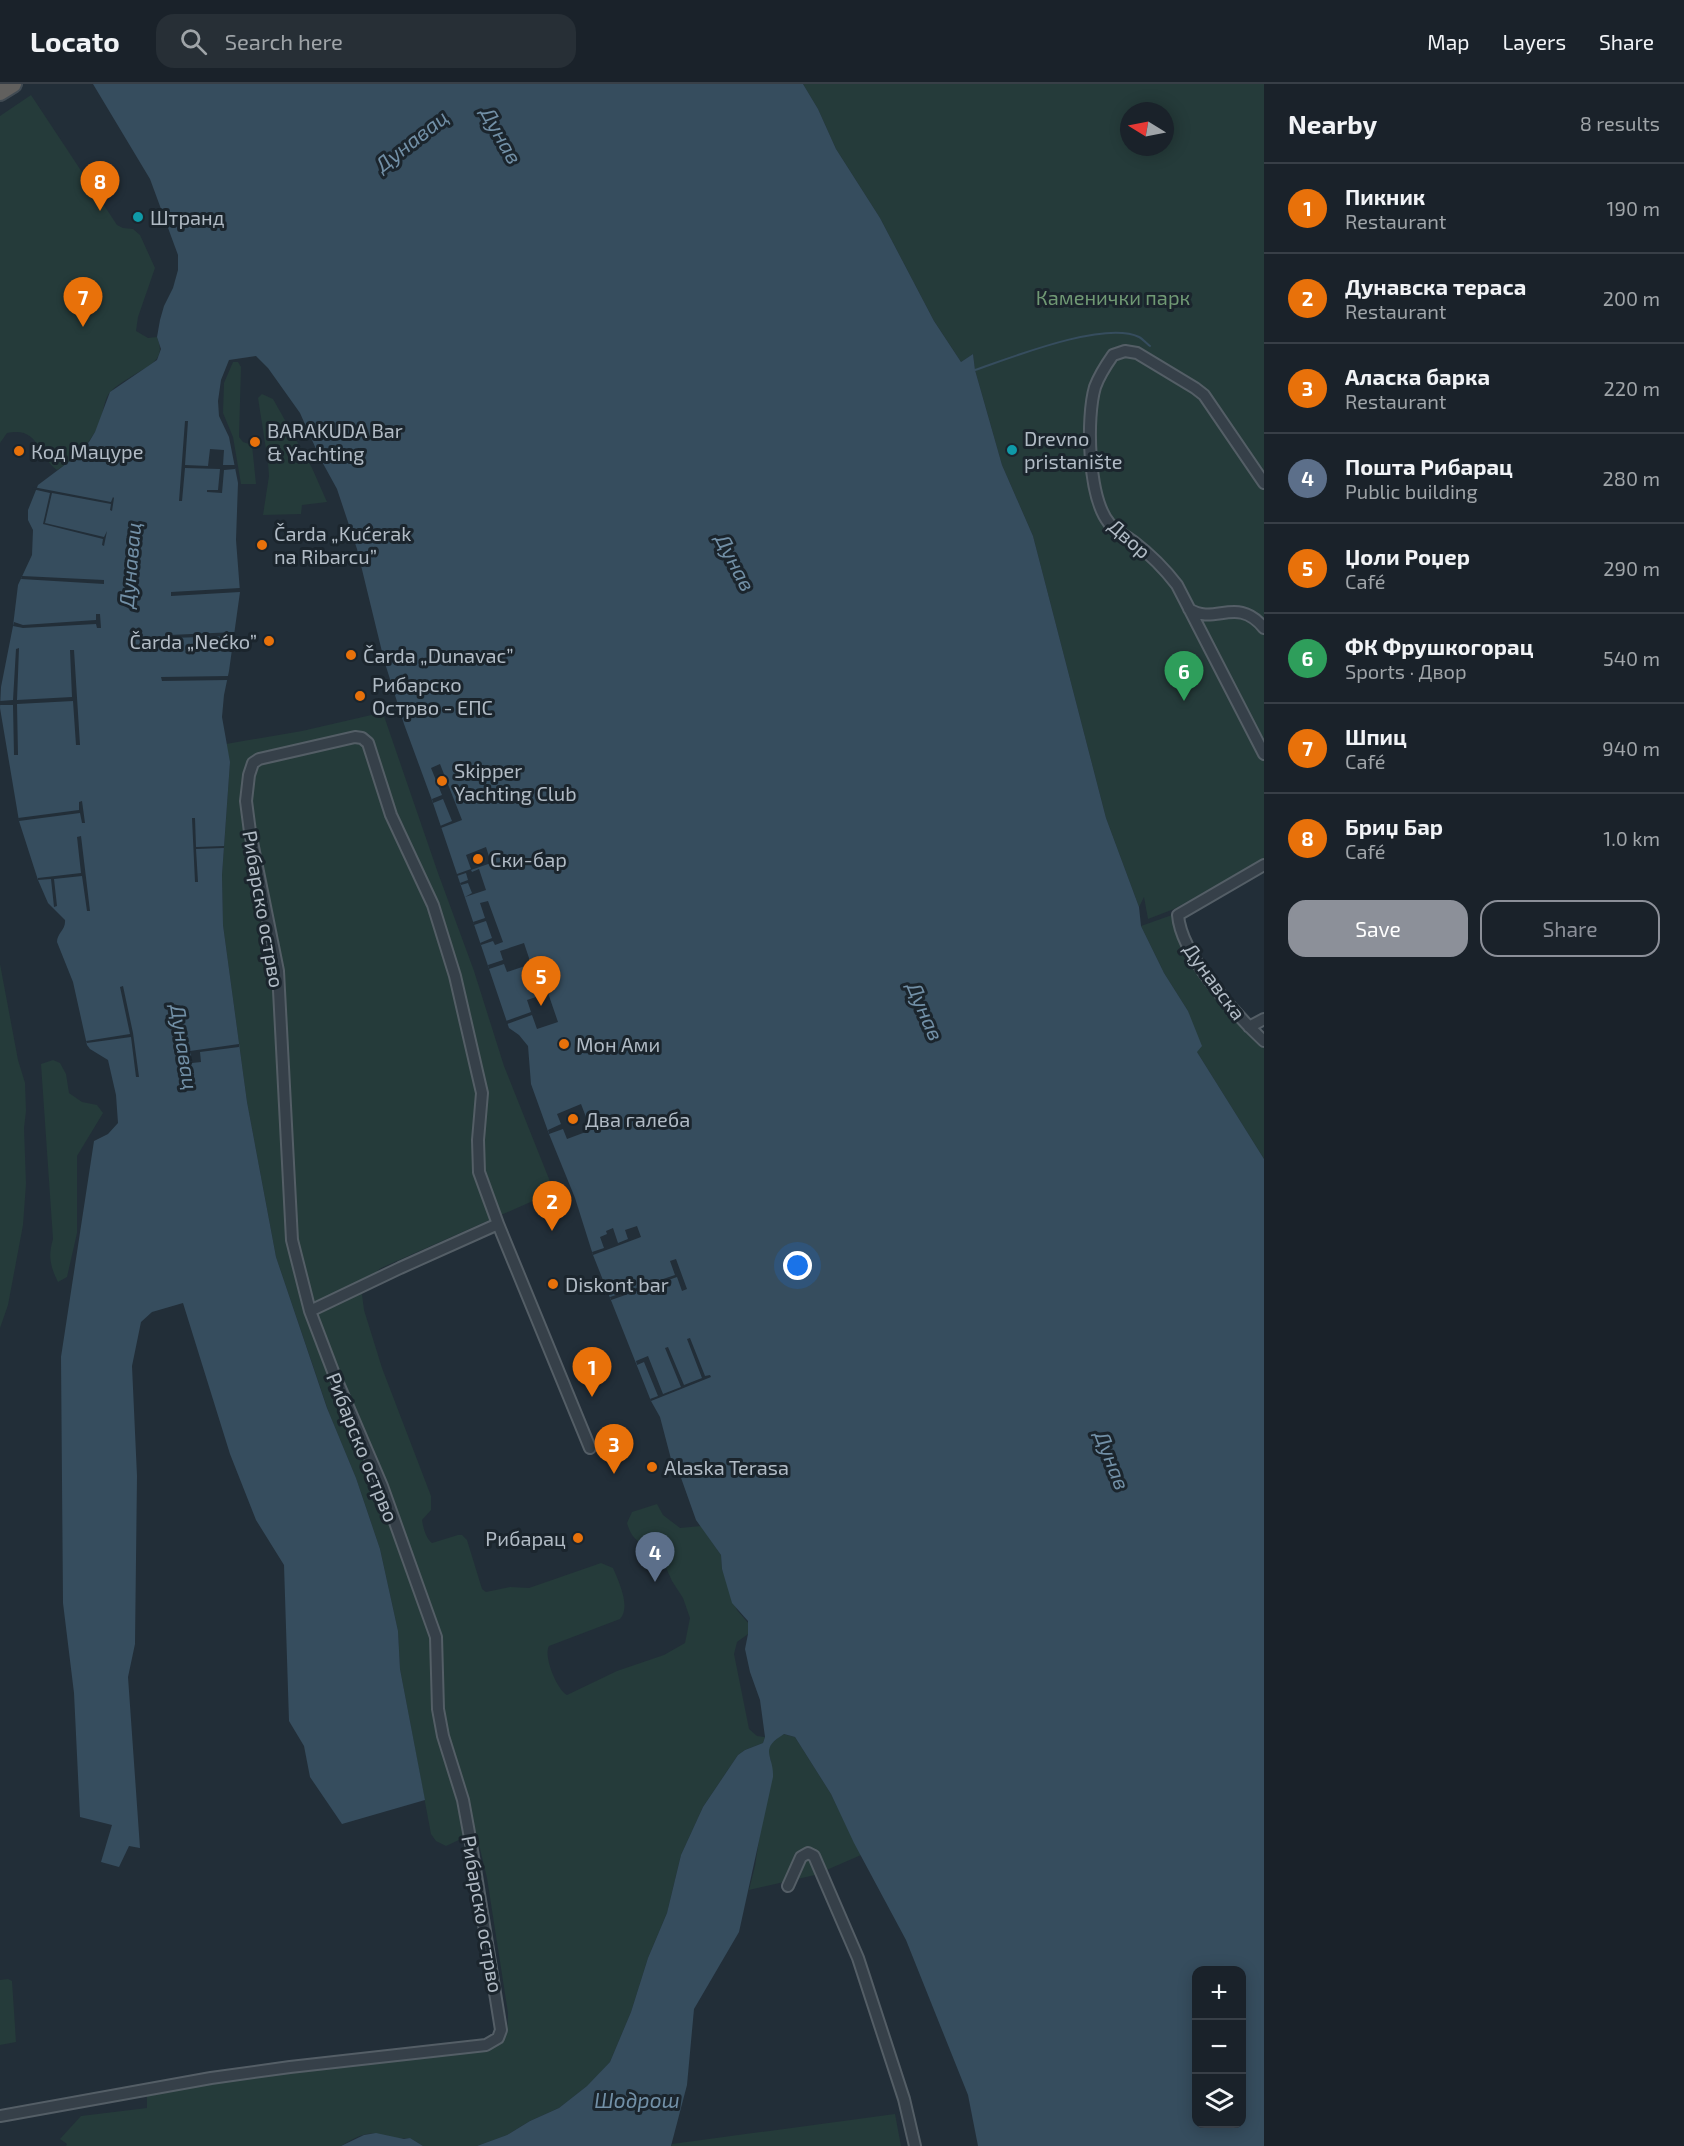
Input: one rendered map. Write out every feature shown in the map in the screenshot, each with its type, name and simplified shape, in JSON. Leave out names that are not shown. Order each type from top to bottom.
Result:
[{"type":"highway","points":[[0,92],[13,84]]},
{"type":"street","name":"Двор","points":[[1264,483],[1212,405],[1199,392],[1137,352],[1125,351],[1113,355],[1096,385],[1092,401],[1091,457],[1098,504],[1109,523],[1166,570],[1189,608],[1264,754]]},
{"type":"street","points":[[1189,608],[1202,614],[1239,612],[1256,619],[1264,628]]},
{"type":"street","name":"Рибарско острво","points":[[0,2116],[211,2078],[486,2045],[498,2038],[501,2030],[463,1800],[443,1736],[438,1709],[436,1637],[382,1485],[334,1374],[310,1311],[292,1240],[278,970],[250,832],[246,801],[249,775],[253,763],[259,759],[355,737],[362,738],[370,747],[388,805],[433,905],[455,976],[482,1093],[478,1140],[479,1172],[498,1224]]},
{"type":"street","name":"Дунавска","points":[[1264,865],[1178,915],[1183,938],[1228,1004],[1264,1041]]},
{"type":"street","points":[[1249,1028],[1264,1020]]},
{"type":"street","points":[[310,1311],[498,1224],[590,1448]]},
{"type":"street","points":[[788,1886],[801,1857],[808,1853],[814,1856],[858,1958],[904,2098],[915,2146]]},
{"type":"green space","name":"Каменички парк","points":[[803,84],[1264,84],[1264,859],[1174,909],[1148,919],[1144,897],[1139,907],[1106,818],[1033,536],[1002,465],[975,370],[973,354],[961,362],[934,321],[880,218],[836,149],[818,109]]},
{"type":"green space","points":[[31,95],[117,225],[133,229],[140,235],[155,268],[138,317],[136,331],[148,338],[157,337],[160,345],[158,356],[150,365],[111,391],[100,422],[88,443],[57,470],[50,464],[32,438],[26,434],[7,433],[0,443],[0,116]]},
{"type":"green space","points":[[233,362],[238,362],[241,367],[239,437],[243,442],[252,445],[256,484],[241,484],[233,437],[223,413],[224,383]]},
{"type":"green space","points":[[262,394],[273,399],[312,468],[327,502],[302,505],[301,514],[263,515],[269,476],[258,398]]},
{"type":"green space","points":[[380,713],[384,716],[474,971],[504,1066],[551,1184],[542,1197],[381,1268],[361,1287],[364,1310],[382,1368],[431,1496],[431,1510],[422,1520],[425,1533],[432,1543],[462,1535],[467,1540],[482,1589],[486,1592],[510,1587],[529,1588],[601,1563],[613,1568],[624,1601],[623,1614],[620,1619],[549,1646],[548,1657],[552,1672],[559,1687],[567,1695],[617,1671],[664,1655],[685,1643],[690,1618],[683,1598],[672,1581],[658,1550],[642,1544],[632,1534],[627,1523],[632,1512],[657,1504],[663,1515],[680,1528],[701,1526],[721,1555],[722,1569],[737,1610],[749,1624],[748,1634],[737,1642],[734,1654],[749,1729],[757,1736],[765,1737],[763,1743],[738,1755],[703,1807],[681,1855],[667,1913],[610,2062],[587,2086],[559,2108],[530,2121],[507,2135],[477,2146],[423,2146],[410,2138],[373,2133],[358,2137],[341,2146],[66,2146],[67,2144],[60,2139],[81,2116],[147,2108],[147,2090],[270,2072],[481,2052],[495,2047],[506,2034],[508,2013],[487,1878],[476,1832],[446,1846],[436,1841],[431,1834],[400,1669],[398,1631],[380,1549],[356,1478],[329,1413],[276,1257],[247,1102],[223,925],[222,875],[230,762],[226,744],[302,731]]},
{"type":"green space","points":[[1172,915],[1188,950],[1199,967],[1264,1046],[1264,1159],[1197,1052],[1188,1011],[1164,973],[1141,926]]},
{"type":"green space","points":[[0,964],[18,1060],[25,1083],[26,1184],[23,1225],[8,1305],[0,1328]]},
{"type":"green space","points":[[53,1060],[60,1063],[66,1074],[69,1093],[82,1102],[97,1105],[103,1113],[77,1156],[77,1233],[67,1277],[58,1282],[51,1261],[53,1239],[41,1064]]},
{"type":"green space","points":[[783,1734],[795,1737],[831,1794],[861,1855],[815,1875],[749,1890],[755,1866],[771,1760],[768,1749]]},
{"type":"green space","points":[[0,1980],[12,1981],[16,2042],[0,2045]]},
{"type":"green space","points":[[895,2114],[901,2146],[671,2146],[672,2144]]},
{"type":"water","points":[[93,84],[803,84],[818,109],[836,149],[880,218],[934,321],[961,362],[973,354],[975,370],[1002,465],[1033,536],[1106,818],[1139,907],[1141,926],[1164,973],[1188,1011],[1202,1046],[1197,1052],[1264,1159],[1264,2146],[978,2146],[968,2095],[906,1940],[854,1843],[831,1794],[795,1737],[784,1734],[771,1744],[769,1749],[773,1777],[739,1932],[694,2009],[687,2085],[671,2146],[477,2146],[507,2135],[530,2121],[559,2108],[587,2086],[610,2062],[667,1913],[681,1855],[703,1807],[738,1755],[763,1743],[765,1737],[760,1700],[745,1649],[748,1621],[732,1603],[722,1569],[721,1555],[696,1520],[680,1475],[671,1459],[660,1417],[651,1401],[593,1255],[575,1198],[531,1084],[528,1046],[509,1028],[404,724],[384,660],[357,549],[337,489],[300,413],[268,368],[256,356],[229,360],[221,380],[218,401],[219,416],[229,437],[238,483],[236,540],[240,592],[222,717],[230,762],[222,875],[223,925],[247,1102],[276,1257],[327,1408],[356,1478],[380,1549],[398,1631],[400,1669],[425,1800],[342,1824],[310,1777],[304,1746],[289,1721],[284,1565],[256,1520],[230,1454],[183,1303],[152,1312],[141,1322],[132,1366],[137,1476],[135,1644],[128,1677],[140,1848],[129,1846],[119,1867],[101,1862],[112,1825],[80,1817],[74,1693],[63,1603],[61,1357],[94,1141],[108,1134],[118,1123],[116,1095],[108,1060],[87,1045],[73,982],[57,942],[65,920],[48,903],[19,821],[0,708],[1,687],[13,626],[18,585],[32,555],[33,530],[28,520],[28,510],[38,485],[70,461],[89,442],[110,392],[157,360],[161,349],[157,337],[160,320],[178,270],[178,255],[150,179]]},
{"type":"water","points":[[376,2133],[404,2139],[410,2138],[423,2146],[341,2146],[364,2135]]},
{"type":"pier","points":[[185,421],[188,421],[185,465],[208,466],[210,449],[224,450],[223,465],[235,465],[235,469],[224,470],[222,493],[207,492],[207,490],[218,490],[220,469],[185,468],[182,501],[179,501]]},
{"type":"pier","points":[[33,487],[111,502],[113,497],[112,511],[110,510],[111,504],[52,493],[45,523],[104,537],[107,531],[104,546],[102,545],[103,539],[43,524],[50,493],[32,489]]},
{"type":"pier","points":[[22,576],[104,580],[104,584],[21,579]]},
{"type":"pier","points":[[240,588],[240,592],[171,596],[171,592]]},
{"type":"pier","points":[[96,614],[100,614],[101,628],[97,628],[96,624],[23,628],[13,626],[14,622],[23,625],[96,620]]},
{"type":"pier","points":[[235,632],[235,636],[170,638],[170,635]]},
{"type":"pier","points":[[19,648],[17,700],[72,697],[70,650],[74,650],[80,745],[76,745],[73,701],[17,704],[18,755],[14,755],[13,705],[0,705],[0,701],[13,700],[16,649]]},
{"type":"pier","points":[[229,676],[228,680],[162,681],[161,677]]},
{"type":"pier","name":"Skipper Yachting Club","points":[[440,764],[462,820],[441,828],[440,826],[452,821],[443,799],[433,803],[432,799],[442,795],[431,768]]},
{"type":"pier","points":[[82,801],[85,823],[82,823],[80,813],[19,821],[18,818],[79,810],[79,802]]},
{"type":"pier","points":[[192,818],[195,818],[196,847],[224,846],[224,848],[196,849],[198,882],[195,882]]},
{"type":"pier","points":[[81,836],[90,911],[87,911],[82,876],[54,879],[57,906],[54,907],[51,879],[38,880],[38,878],[81,873],[77,837]]},
{"type":"pier","points":[[486,847],[491,863],[471,870],[472,872],[479,869],[486,890],[465,897],[472,893],[468,883],[461,885],[460,883],[468,880],[466,873],[457,876],[457,874],[471,869],[466,855]]},
{"type":"pier","points":[[488,901],[503,942],[495,945],[493,941],[481,945],[480,943],[492,938],[486,921],[474,925],[473,922],[485,918],[480,903]]},
{"type":"pier","points":[[524,943],[531,964],[507,972],[504,964],[489,969],[488,965],[503,960],[500,951]]},
{"type":"pier","points":[[123,986],[139,1077],[136,1077],[131,1037],[87,1043],[86,1041],[130,1034],[120,987]]},
{"type":"pier","points":[[548,993],[558,1022],[537,1029],[532,1015],[507,1024],[506,1021],[531,1012],[527,1000]]},
{"type":"pier","points":[[239,1044],[239,1047],[200,1052],[201,1062],[192,1063],[190,1051]]},
{"type":"pier","name":"Два галеба","points":[[581,1104],[591,1130],[567,1139],[563,1129],[549,1134],[548,1130],[561,1124],[557,1114]]},
{"type":"pier","points":[[637,1226],[641,1237],[593,1255],[592,1252],[604,1248],[600,1237],[607,1234],[606,1231],[613,1228],[618,1243],[628,1239],[625,1230]]},
{"type":"pier","points":[[676,1259],[687,1289],[682,1291],[677,1277],[611,1300],[610,1297],[675,1275],[670,1261]]},
{"type":"pier","points":[[690,1338],[705,1376],[710,1375],[711,1377],[651,1401],[650,1399],[658,1396],[644,1362],[637,1365],[636,1361],[648,1356],[663,1394],[681,1387],[665,1348],[668,1347],[684,1385],[702,1378],[687,1339]]},
{"type":"waterway","points":[[975,370],[1057,343],[1104,333],[1124,333],[1139,337],[1150,346]]},
{"type":"place","name":"Бриџ Бар","points":[[100,211]]},
{"type":"place","name":"Штранд","points":[[138,217]]},
{"type":"place","name":"Шпиц","points":[[83,327]]},
{"type":"place","name":"BARAKUDA Bar & Yachting","points":[[255,442]]},
{"type":"place","name":"Drevno pristanište","points":[[1012,450]]},
{"type":"place","name":"Код Мацуре","points":[[19,451]]},
{"type":"place","name":"Čarda „Kućerak na Ribarcu”","points":[[262,545]]},
{"type":"place","name":"Čarda „Nećko”","points":[[269,641]]},
{"type":"place","name":"Čarda „Dunavac”","points":[[351,655]]},
{"type":"place","name":"Рибарско Острво - ЕПС","points":[[360,696]]},
{"type":"place","name":"ФК Фрушкогорац","points":[[1184,701]]},
{"type":"place","name":"Skipper Yachting Club","points":[[442,781]]},
{"type":"place","name":"Ски-бар","points":[[478,859]]},
{"type":"place","name":"Џоли Роџер","points":[[541,1006]]},
{"type":"place","name":"Мон Ами","points":[[564,1044]]},
{"type":"place","name":"Два галеба","points":[[573,1119]]},
{"type":"place","name":"Дунавска тераса","points":[[552,1231]]},
{"type":"place","name":"Diskont bar","points":[[553,1284]]},
{"type":"place","name":"Пикник","points":[[592,1397]]},
{"type":"place","name":"Alaska Terasa","points":[[652,1467]]},
{"type":"place","name":"Аласка барка","points":[[614,1474]]},
{"type":"place","name":"Рибарац","points":[[578,1538]]},
{"type":"place","name":"Пошта Рибарац","points":[[655,1582]]},
{"type":"water label","name":"Дунав","points":[[502,135]]},
{"type":"water label","name":"Дунавац","points":[[411,140]]},
{"type":"water label","name":"Дунав","points":[[736,562]]},
{"type":"water label","name":"Дунавац","points":[[129,565]]},
{"type":"water label","name":"Дунав","points":[[926,1011]]},
{"type":"water label","name":"Дунавац","points":[[185,1047]]},
{"type":"water label","name":"Дунав","points":[[1113,1460]]},
{"type":"water label","name":"Шодрош","points":[[637,2099]]}]
